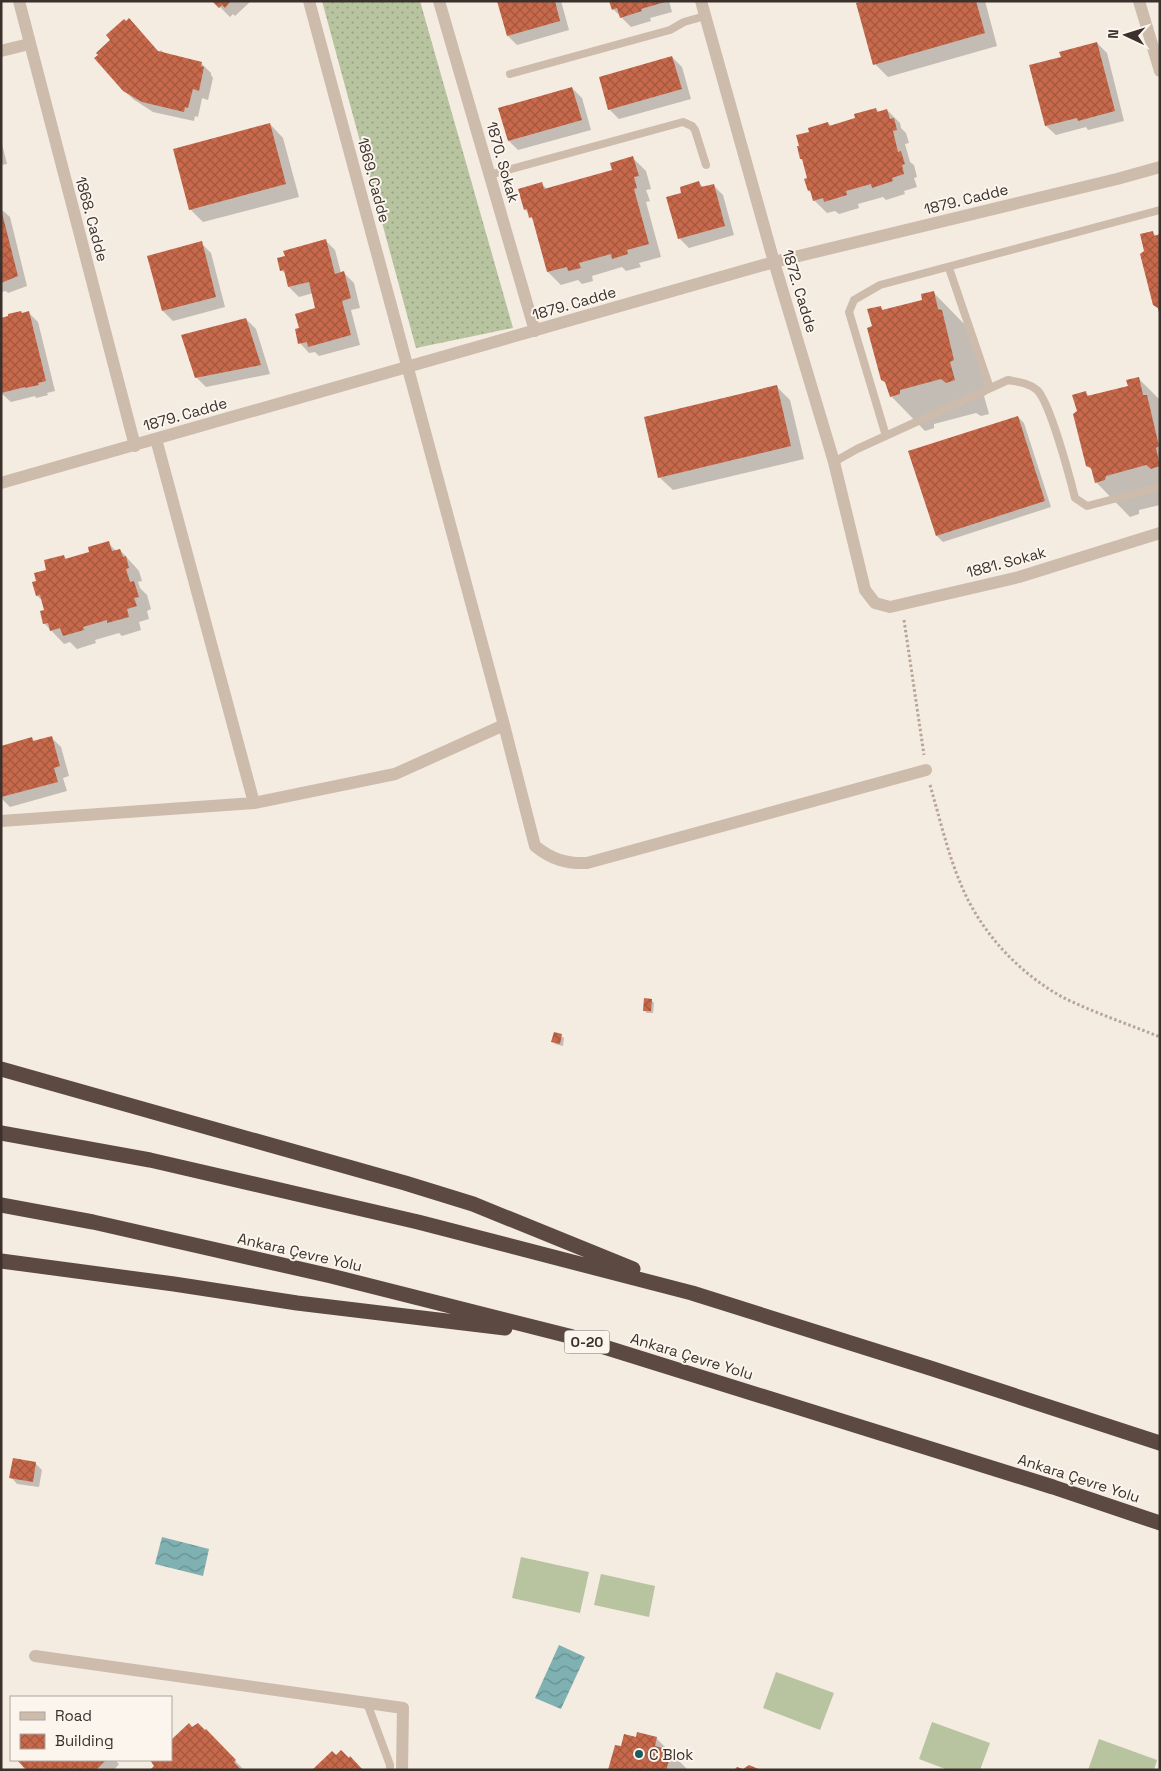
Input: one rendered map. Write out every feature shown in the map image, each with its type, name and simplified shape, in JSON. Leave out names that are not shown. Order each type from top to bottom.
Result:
[{"type":"highway","points":[[1,1069],[98,1095],[473,1204],[692,1293]]},
{"type":"highway","points":[[1,1133],[150,1160],[408,1220],[692,1293],[1160,1443]]},
{"type":"highway","name":"Ankara Çevre Yolu","points":[[1,1205],[92,1222],[331,1276],[569,1336],[1053,1487],[1160,1523]]},
{"type":"highway","points":[[1,1261],[174,1284],[297,1303],[569,1336]]},
{"type":"street","name":"1868. Cadde","points":[[19,1],[135,446]]},
{"type":"street","name":"1869. Cadde","points":[[309,1],[535,846],[555,859],[576,863],[587,862],[926,770]]},
{"type":"street","name":"1870. Sokak","points":[[439,1],[535,331]]},
{"type":"street","name":"1872. Cadde","points":[[701,1],[774,262],[834,462],[865,590]]},
{"type":"street","points":[[1138,1],[1160,71]]},
{"type":"street","points":[[1,51],[29,44]]},
{"type":"street","name":"1879. Cadde","points":[[1,483],[774,262],[1160,167]]},
{"type":"street","points":[[156,439],[254,803]]},
{"type":"street","name":"1881. Sokak","points":[[865,590],[875,603],[890,607],[1019,577],[1158,534]]},
{"type":"street","points":[[1,821],[254,803],[395,774],[504,725]]},
{"type":"street","points":[[35,1656],[403,1708],[402,1770]]},
{"type":"lane","points":[[510,74],[670,30],[684,22],[705,16]]},
{"type":"lane","points":[[489,175],[683,122],[692,126],[695,130],[706,165]]},
{"type":"lane","points":[[886,436],[849,312],[854,300],[880,285],[1160,210]]},
{"type":"lane","points":[[949,268],[990,388]]},
{"type":"lane","points":[[834,462],[857,449],[1008,380],[1023,383],[1037,390],[1056,434],[1068,469],[1075,498],[1087,506],[1160,487]]},
{"type":"lane","points":[[367,1703],[390,1765],[390,1770]]},
{"type":"path","points":[[902,604],[926,770],[955,870],[983,925],[1027,972],[1063,997],[1160,1037]]},
{"type":"green space","points":[[322,1],[420,1],[513,328],[416,348]]},
{"type":"green space","points":[[521,1557],[589,1572],[580,1613],[512,1598]]},
{"type":"green space","points":[[601,1574],[655,1586],[649,1617],[594,1605]]},
{"type":"green space","points":[[776,1672],[834,1693],[820,1730],[763,1708]]},
{"type":"green space","points":[[932,1722],[990,1743],[980,1770],[948,1770],[919,1759]]},
{"type":"green space","points":[[1099,1739],[1157,1760],[1154,1770],[1088,1770]]},
{"type":"water","points":[[162,1537],[209,1549],[203,1576],[155,1564]]},
{"type":"water","points":[[559,1645],[585,1657],[561,1709],[535,1698]]},
{"type":"building","points":[[212,1],[231,1],[225,8],[222,5],[219,8]]},
{"type":"building","points":[[497,1],[555,1],[560,21],[507,36]]},
{"type":"building","points":[[609,1],[665,2],[620,18],[617,8],[612,10]]},
{"type":"building","points":[[862,1],[976,1],[985,33],[873,65],[856,3]]},
{"type":"building","points":[[129,18],[158,51],[202,62],[201,66],[204,67],[199,91],[193,89],[188,108],[185,107],[184,112],[142,102],[123,91],[94,58],[98,55],[96,53],[110,40],[106,35],[124,19],[126,21]]},
{"type":"building","points":[[1097,42],[1115,111],[1078,121],[1077,118],[1045,126],[1029,65],[1061,57],[1059,52]]},
{"type":"building","points":[[672,56],[682,89],[608,110],[599,77]]},
{"type":"building","points":[[572,87],[582,120],[508,141],[498,108]]},
{"type":"building","points":[[876,108],[877,112],[887,109],[890,119],[894,118],[897,130],[893,131],[898,152],[901,151],[905,164],[902,165],[904,174],[892,178],[893,181],[872,188],[871,184],[846,191],[847,195],[824,202],[823,198],[813,201],[804,179],[807,178],[802,159],[800,159],[796,135],[809,132],[808,128],[828,122],[829,126],[855,118],[854,114]]},
{"type":"building","points":[[270,123],[286,184],[189,210],[173,149]]},
{"type":"building","points":[[633,156],[639,176],[634,177],[637,188],[634,189],[649,244],[627,250],[628,254],[612,259],[611,254],[579,263],[581,268],[568,271],[567,267],[547,272],[532,217],[529,218],[527,209],[524,210],[518,189],[542,182],[544,189],[612,170],[610,163]]},
{"type":"building","points":[[699,181],[701,187],[714,184],[725,226],[678,239],[666,197],[681,193],[680,187]]},
{"type":"building","points":[[1,214],[18,276],[1,283]]},
{"type":"building","points":[[1153,231],[1154,236],[1160,234],[1159,313],[1158,308],[1153,305],[1140,254],[1144,251],[1140,234]]},
{"type":"building","points":[[326,239],[335,274],[344,271],[351,298],[342,301],[351,335],[308,347],[307,342],[298,344],[295,329],[299,328],[295,314],[315,308],[309,282],[288,287],[284,270],[280,271],[277,258],[285,256],[283,251]]},
{"type":"building","points":[[202,241],[216,297],[162,311],[147,256]]},
{"type":"building","points":[[934,291],[938,309],[942,310],[954,360],[950,362],[955,380],[946,383],[941,379],[900,390],[900,394],[890,397],[885,382],[881,380],[867,328],[872,326],[867,309],[881,306],[882,310],[922,300],[921,294]]},
{"type":"building","points":[[21,311],[22,313],[29,311],[46,381],[38,383],[39,385],[1,393],[1,318]]},
{"type":"building","points":[[246,318],[261,365],[195,378],[181,335]]},
{"type":"building","points":[[1139,377],[1143,395],[1147,395],[1159,446],[1156,448],[1160,466],[1151,469],[1146,465],[1106,476],[1105,480],[1095,483],[1091,468],[1086,466],[1073,414],[1077,411],[1072,395],[1086,391],[1087,396],[1128,386],[1126,380]]},
{"type":"building","points":[[777,385],[791,446],[658,478],[644,417]]},
{"type":"building","points":[[1018,416],[1045,501],[936,536],[908,451]]},
{"type":"building","points":[[109,541],[112,551],[120,549],[123,557],[126,556],[129,568],[126,569],[130,582],[134,581],[139,597],[134,598],[137,606],[127,609],[129,617],[107,623],[107,620],[83,627],[84,630],[63,636],[60,628],[50,631],[48,623],[43,624],[40,611],[44,610],[40,595],[36,596],[32,582],[36,581],[34,573],[46,570],[44,560],[64,555],[65,559],[89,552],[88,547]]},
{"type":"building","points":[[52,736],[60,766],[54,768],[58,782],[1,797],[1,746],[32,737],[33,741]]},
{"type":"building","points":[[644,998],[652,999],[651,1011],[643,1011]]},
{"type":"building","points":[[554,1032],[562,1034],[560,1044],[551,1042]]},
{"type":"building","points":[[13,1458],[36,1462],[33,1482],[9,1478]]},
{"type":"building","points":[[189,1723],[192,1727],[198,1723],[236,1760],[234,1762],[241,1770],[150,1770],[154,1766],[151,1761],[172,1761],[172,1739]]},
{"type":"building","name":"C Blok","points":[[637,1732],[657,1737],[655,1746],[667,1749],[664,1760],[669,1761],[666,1770],[608,1770],[615,1745],[621,1746],[624,1734],[636,1737]]},
{"type":"building","points":[[341,1750],[349,1758],[350,1756],[363,1770],[312,1770],[332,1751],[336,1755]]},
{"type":"building","points":[[18,1761],[105,1761],[96,1770],[26,1770]]},
{"type":"building","points":[[749,1765],[761,1770],[734,1770],[737,1767],[743,1769]]},
{"type":"place","name":"C Blok","points":[[639,1754]]}]
